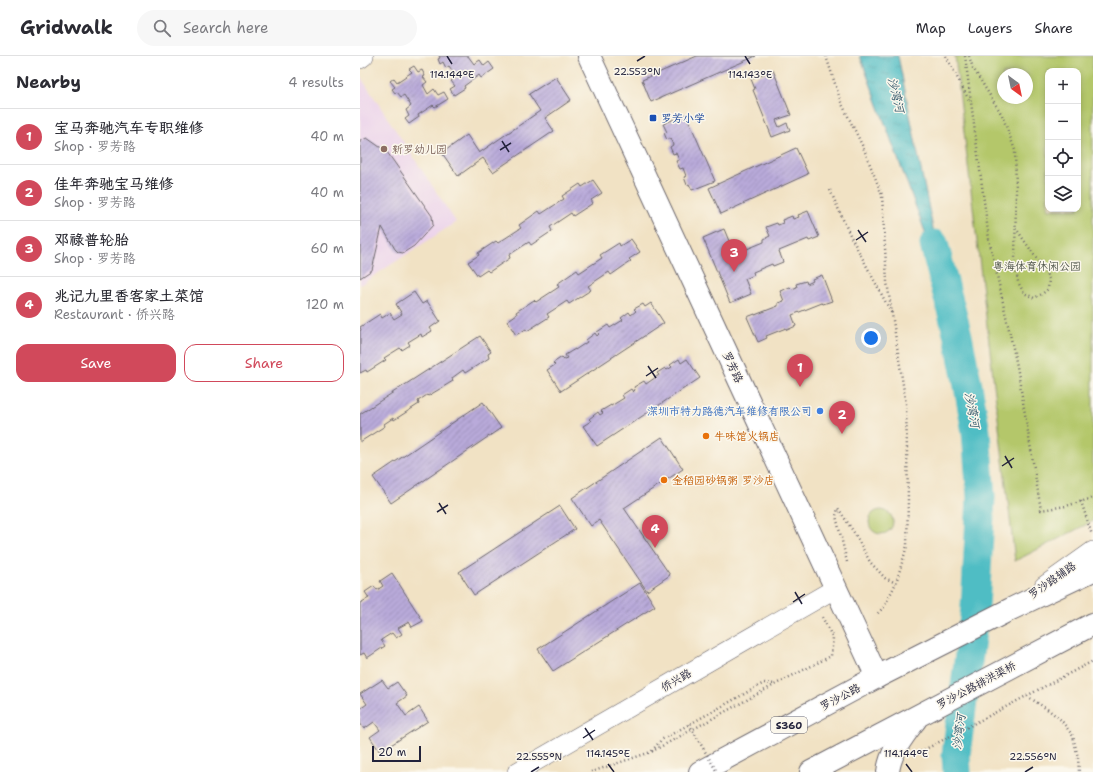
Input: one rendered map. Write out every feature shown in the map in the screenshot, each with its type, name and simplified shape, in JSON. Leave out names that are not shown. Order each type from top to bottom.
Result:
[{"type":"main road","name":"罗芳路","points":[[589,56],[836,588],[886,673]]},
{"type":"main road","name":"S360","points":[[886,673],[1093,570]]},
{"type":"main road","name":"罗沙公路排洪渠桥","points":[[917,717],[1093,624]]},
{"type":"main road","name":"罗沙公路","points":[[700,772],[886,673]]},
{"type":"main road","points":[[811,772],[917,717]]},
{"type":"main road","points":[[888,772],[889,763],[896,747],[917,717]]},
{"type":"street","points":[[360,59],[364,56]]},
{"type":"street","name":"罗沙路辅路","points":[[1011,610],[1093,551]]},
{"type":"street","name":"侨兴路","points":[[517,772],[836,588]]},
{"type":"path","points":[[826,56],[841,102],[863,147],[882,195],[887,282],[906,404],[908,499],[907,546],[896,583],[884,607],[876,615]]},
{"type":"path","points":[[946,56],[971,104]]},
{"type":"path","points":[[965,56],[989,239],[1017,366],[1041,510],[1066,506],[1093,498]]},
{"type":"path","points":[[969,56],[973,68],[1002,115],[1015,150],[1016,192],[1015,227],[1015,263],[1018,282],[1024,294],[1034,298],[1048,289],[1049,279],[1015,227]]},
{"type":"path","points":[[830,190],[849,233],[893,316]]},
{"type":"path","points":[[1081,501],[1093,537]]},
{"type":"path","points":[[847,562],[836,516],[838,508],[855,534],[870,562],[885,578],[896,583]]},
{"type":"path","points":[[591,772],[651,752],[831,656],[833,638],[813,601]]},
{"type":"path","points":[[922,751],[1093,661]]},
{"type":"path","points":[[651,752],[661,740],[764,683],[776,684]]},
{"type":"path","points":[[1027,696],[1061,720],[1073,736],[1078,758],[1079,772]]},
{"type":"path","points":[[690,724],[716,772]]},
{"type":"shaded area","name":"新罗幼儿园","points":[[360,76],[456,222],[360,285]]},
{"type":"green space","name":"粤海体育休闲公园","points":[[955,56],[1093,56],[1093,521],[1015,561]]},
{"type":"green space","points":[[881,510],[886,511],[892,517],[892,527],[886,533],[881,534],[876,533],[870,527],[869,522],[870,517],[876,511]]},
{"type":"water","points":[[860,56],[898,56],[944,283]]},
{"type":"building","points":[[439,56],[468,56],[474,64],[480,60],[484,66],[489,62],[494,69],[481,78],[479,75],[464,86],[465,88],[454,95],[450,89],[455,86],[451,81],[457,77],[449,66],[446,68],[443,62],[440,64],[438,59],[440,58]]},
{"type":"building","points":[[697,56],[756,56],[651,102],[642,80]]},
{"type":"building","points":[[414,66],[418,72],[422,70],[425,76],[423,77],[427,82],[423,85],[428,94],[434,89],[438,95],[444,92],[448,99],[435,107],[433,105],[418,115],[419,117],[409,124],[405,119],[409,116],[406,110],[411,106],[404,95],[401,97],[397,92],[395,93],[392,89],[395,87],[390,81],[394,78],[397,82],[412,72],[409,69]]},
{"type":"building","points":[[773,70],[791,115],[776,120],[779,127],[787,123],[790,130],[772,137],[753,90],[755,89],[751,79]]},
{"type":"building","points":[[556,77],[571,100],[545,118],[554,131],[493,172],[483,158],[458,176],[442,153],[467,135],[479,153],[540,111],[529,94]]},
{"type":"building","points":[[686,114],[715,181],[692,190],[689,184],[687,185],[683,168],[680,169],[676,161],[679,160],[676,153],[673,154],[670,147],[673,145],[670,138],[667,140],[664,133],[667,132],[663,124]]},
{"type":"building","points":[[367,138],[387,152],[432,216],[433,225],[414,246],[403,253],[398,252],[395,249],[382,227],[372,270],[360,278],[360,141]]},
{"type":"building","points":[[796,148],[808,174],[721,214],[709,188]]},
{"type":"building","points":[[593,180],[602,193],[591,200],[593,203],[573,216],[571,213],[550,227],[552,231],[531,245],[529,242],[509,255],[510,258],[489,272],[487,270],[478,276],[468,262],[479,255],[478,253],[496,241],[498,243],[521,228],[519,225],[539,211],[541,214],[564,199],[562,196],[580,184],[582,187]]},
{"type":"building","points":[[808,211],[819,237],[809,241],[808,239],[779,251],[783,262],[773,266],[772,264],[753,272],[754,275],[745,279],[751,294],[730,303],[703,238],[724,229],[734,253],[741,250],[742,251],[764,242],[764,239],[770,236],[766,227],[777,223],[778,225],[783,223],[782,220],[792,216],[793,219],[799,217],[798,215]]},
{"type":"building","points":[[631,239],[640,252],[629,259],[631,261],[611,275],[609,272],[588,286],[591,290],[569,304],[567,301],[547,314],[549,317],[527,331],[526,329],[516,335],[507,321],[517,314],[516,312],[534,300],[536,302],[559,287],[557,284],[577,270],[579,273],[602,258],[600,255],[619,243],[620,246]]},
{"type":"building","points":[[822,275],[832,301],[822,303],[792,315],[796,326],[787,330],[786,328],[766,336],[767,338],[758,342],[747,317],[778,306],[778,303],[784,301],[780,291],[790,287],[792,289],[797,287],[796,284],[806,281],[807,284],[813,281],[812,279]]},
{"type":"building","points":[[414,292],[422,304],[427,301],[440,321],[430,328],[432,331],[422,337],[421,334],[408,342],[410,345],[402,350],[400,348],[384,358],[386,360],[367,372],[366,370],[360,373],[360,327],[380,314],[382,318],[390,313],[394,319],[402,314],[396,304]]},
{"type":"building","points":[[651,303],[664,323],[561,391],[547,370],[555,365],[553,363],[562,357],[564,359],[567,358],[565,355],[587,342],[586,340],[595,333],[597,336],[599,334],[597,332],[608,325],[610,328],[623,320],[621,318],[629,312],[631,315],[636,311],[634,309],[643,304],[645,307]]},
{"type":"building","points":[[480,336],[491,352],[488,354],[489,358],[465,373],[463,370],[452,378],[453,381],[428,396],[427,395],[418,401],[419,404],[394,420],[393,418],[384,424],[385,426],[360,442],[360,414]]},
{"type":"building","points":[[679,359],[681,363],[687,359],[700,378],[597,446],[583,426],[591,421],[589,419],[598,412],[600,415],[603,413],[601,411],[624,398],[622,395],[631,389],[633,392],[635,390],[634,387],[644,381],[646,384],[659,375],[657,373],[665,368],[667,370],[672,367],[670,365]]},
{"type":"building","points":[[483,402],[501,428],[391,503],[373,477]]},
{"type":"building","points":[[662,437],[683,469],[624,508],[670,575],[647,591],[599,520],[591,526],[572,498]]},
{"type":"building","points":[[560,506],[575,529],[474,595],[459,572]]},
{"type":"building","points":[[392,573],[423,621],[412,627],[409,622],[398,628],[402,634],[396,638],[392,633],[381,640],[385,646],[367,658],[364,653],[360,655],[360,603],[369,598],[365,592],[374,586],[377,590],[383,586],[380,581]]},
{"type":"building","points":[[640,583],[655,606],[553,671],[538,649]]},
{"type":"building","points":[[382,680],[388,688],[397,682],[407,696],[397,703],[406,716],[419,707],[428,721],[380,752],[370,737],[380,730],[374,722],[364,729],[360,723],[360,709],[367,704],[360,694]]},
{"type":"waterway","name":"沙湾河","points":[[934,244],[958,336],[968,386],[976,432],[981,497],[975,608],[956,755],[957,772]]},
{"type":"place","name":"罗芳小学","points":[[653,118]]},
{"type":"place","name":"新罗幼儿园","points":[[384,149]]},
{"type":"place","name":"邓禄普轮胎","points":[[734,272]]},
{"type":"place","name":"宝马奔驰汽车专职维修","points":[[800,387]]},
{"type":"place","name":"深圳市特力路德汽车维修有限公司","points":[[820,411]]},
{"type":"place","name":"佳年奔驰宝马维修","points":[[842,434]]},
{"type":"place","name":"牛味馆火锅店","points":[[706,436]]},
{"type":"place","name":"金稻园砂锅粥 罗沙店","points":[[664,480]]},
{"type":"place","name":"兆记九里香客家土菜馆","points":[[655,548]]}]
